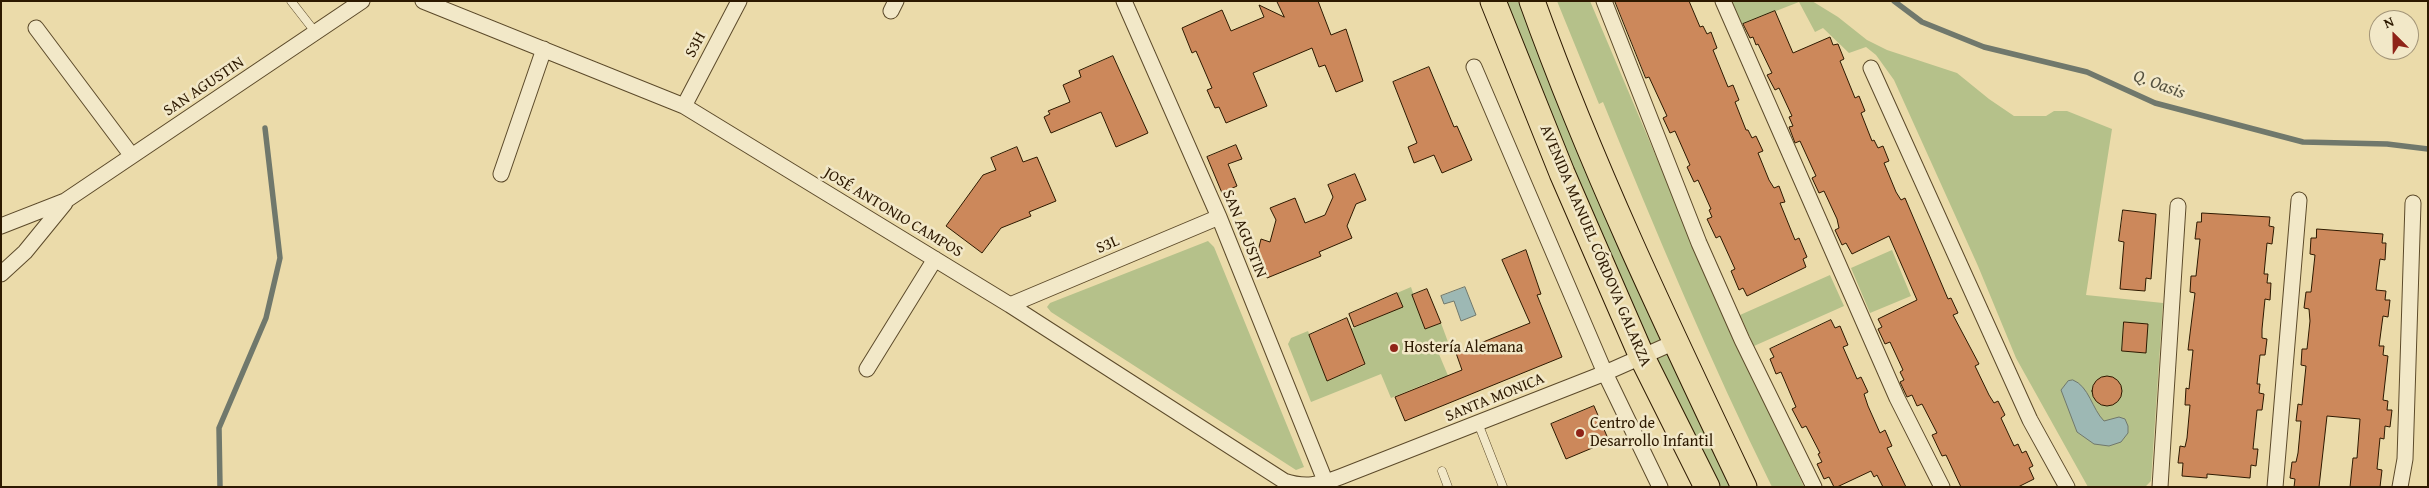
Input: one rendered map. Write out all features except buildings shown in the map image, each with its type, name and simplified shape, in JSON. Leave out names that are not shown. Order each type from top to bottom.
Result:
[{"type":"main road","name":"AVENIDA MANUEL CÓRDOVA GALARZA","points":[[1493,1],[1562,173],[1642,357],[1707,487]]},
{"type":"main road","name":"AVENIDA MANUEL CÓRDOVA GALARZA","points":[[1532,1],[1594,163],[1744,487]]},
{"type":"street","name":"SAN AGUSTIN","points":[[1,226],[66,202],[362,1]]},
{"type":"street","name":"JOSÉ ANTONIO CAMPOS","points":[[423,1],[684,106],[1010,305],[1282,484],[1300,486],[1326,483]]},
{"type":"street","name":"S3H","points":[[684,106],[739,1]]},
{"type":"street","name":"SAN AGUSTIN","points":[[1124,1],[1219,217],[1326,483]]},
{"type":"street","points":[[1604,1],[1715,278],[1742,340],[1814,487]]},
{"type":"street","points":[[1724,1],[1897,398],[1942,487]]},
{"type":"street","points":[[36,28],[132,156]]},
{"type":"street","points":[[501,174],[544,49]]},
{"type":"street","points":[[1474,67],[1605,373],[1660,487]]},
{"type":"street","points":[[1871,68],[2030,420],[2067,487]]},
{"type":"street","points":[[2275,487],[2299,200]]},
{"type":"street","name":"SAN AGUSTIN","points":[[1,274],[25,252],[66,202]]},
{"type":"street","points":[[2400,487],[2405,459],[2413,203]]},
{"type":"street","points":[[2160,487],[2178,206]]},
{"type":"street","name":"S3L","points":[[1010,305],[1219,217]]},
{"type":"street","points":[[867,369],[935,259]]},
{"type":"street","name":"SANTA MONICA","points":[[1326,483],[1605,373],[1676,342]]},
{"type":"lane","points":[[291,1],[316,33]]},
{"type":"lane","points":[[1478,423],[1503,487]]},
{"type":"lane","points":[[1442,471],[1448,487]]},
{"type":"green space","points":[[1504,1],[1520,1],[1660,340],[1647,346]]},
{"type":"green space","points":[[1557,1],[1590,1],[1694,246],[1804,487],[1772,487],[1684,296],[1603,102],[1599,104]]},
{"type":"green space","points":[[1729,1],[1812,1],[1838,17],[1867,40],[1887,50],[1957,73],[2014,116],[2046,116],[2054,111],[2067,111],[2112,129],[2086,295],[2163,303],[2151,481],[2145,487],[2088,487],[2016,358],[1978,266],[1894,80],[1876,55],[1866,47],[1849,53],[1823,28],[1815,32],[1799,2],[1740,25]]},
{"type":"green space","points":[[1208,241],[1214,247],[1304,467],[1296,470],[1051,312],[1047,307],[1050,303]]},
{"type":"green space","points":[[1892,250],[1911,296],[1870,313],[1851,268]]},
{"type":"green space","points":[[1830,275],[1844,306],[1754,346],[1740,315]]},
{"type":"green space","points":[[1411,287],[1425,329],[1441,323],[1448,342],[1436,347],[1449,378],[1439,382],[1437,379],[1391,398],[1381,374],[1311,402],[1288,344],[1291,338],[1308,331],[1327,381],[1365,365],[1351,329],[1402,307],[1397,293]]},
{"type":"green space","points":[[1670,353],[1732,487],[1715,487],[1654,359]]},
{"type":"water","points":[[1465,287],[1476,315],[1461,321],[1454,301],[1444,304],[1441,296]]},
{"type":"water","points":[[2073,380],[2087,392],[2104,421],[2119,417],[2125,419],[2128,433],[2121,442],[2109,446],[2094,444],[2077,432],[2061,390],[2068,381]]},
{"type":"waterway","name":"Q. Oasis","points":[[1894,1],[1922,22],[1984,47],[2087,72],[2155,103],[2303,142],[2387,144],[2428,149]]},
{"type":"waterway","points":[[220,487],[219,428],[266,318],[280,258],[265,128]]},
{"type":"place","name":"Hostería Alemana","points":[[1394,348]]},
{"type":"place","name":"Centro de Desarrollo Infantil","points":[[1580,433]]}]
